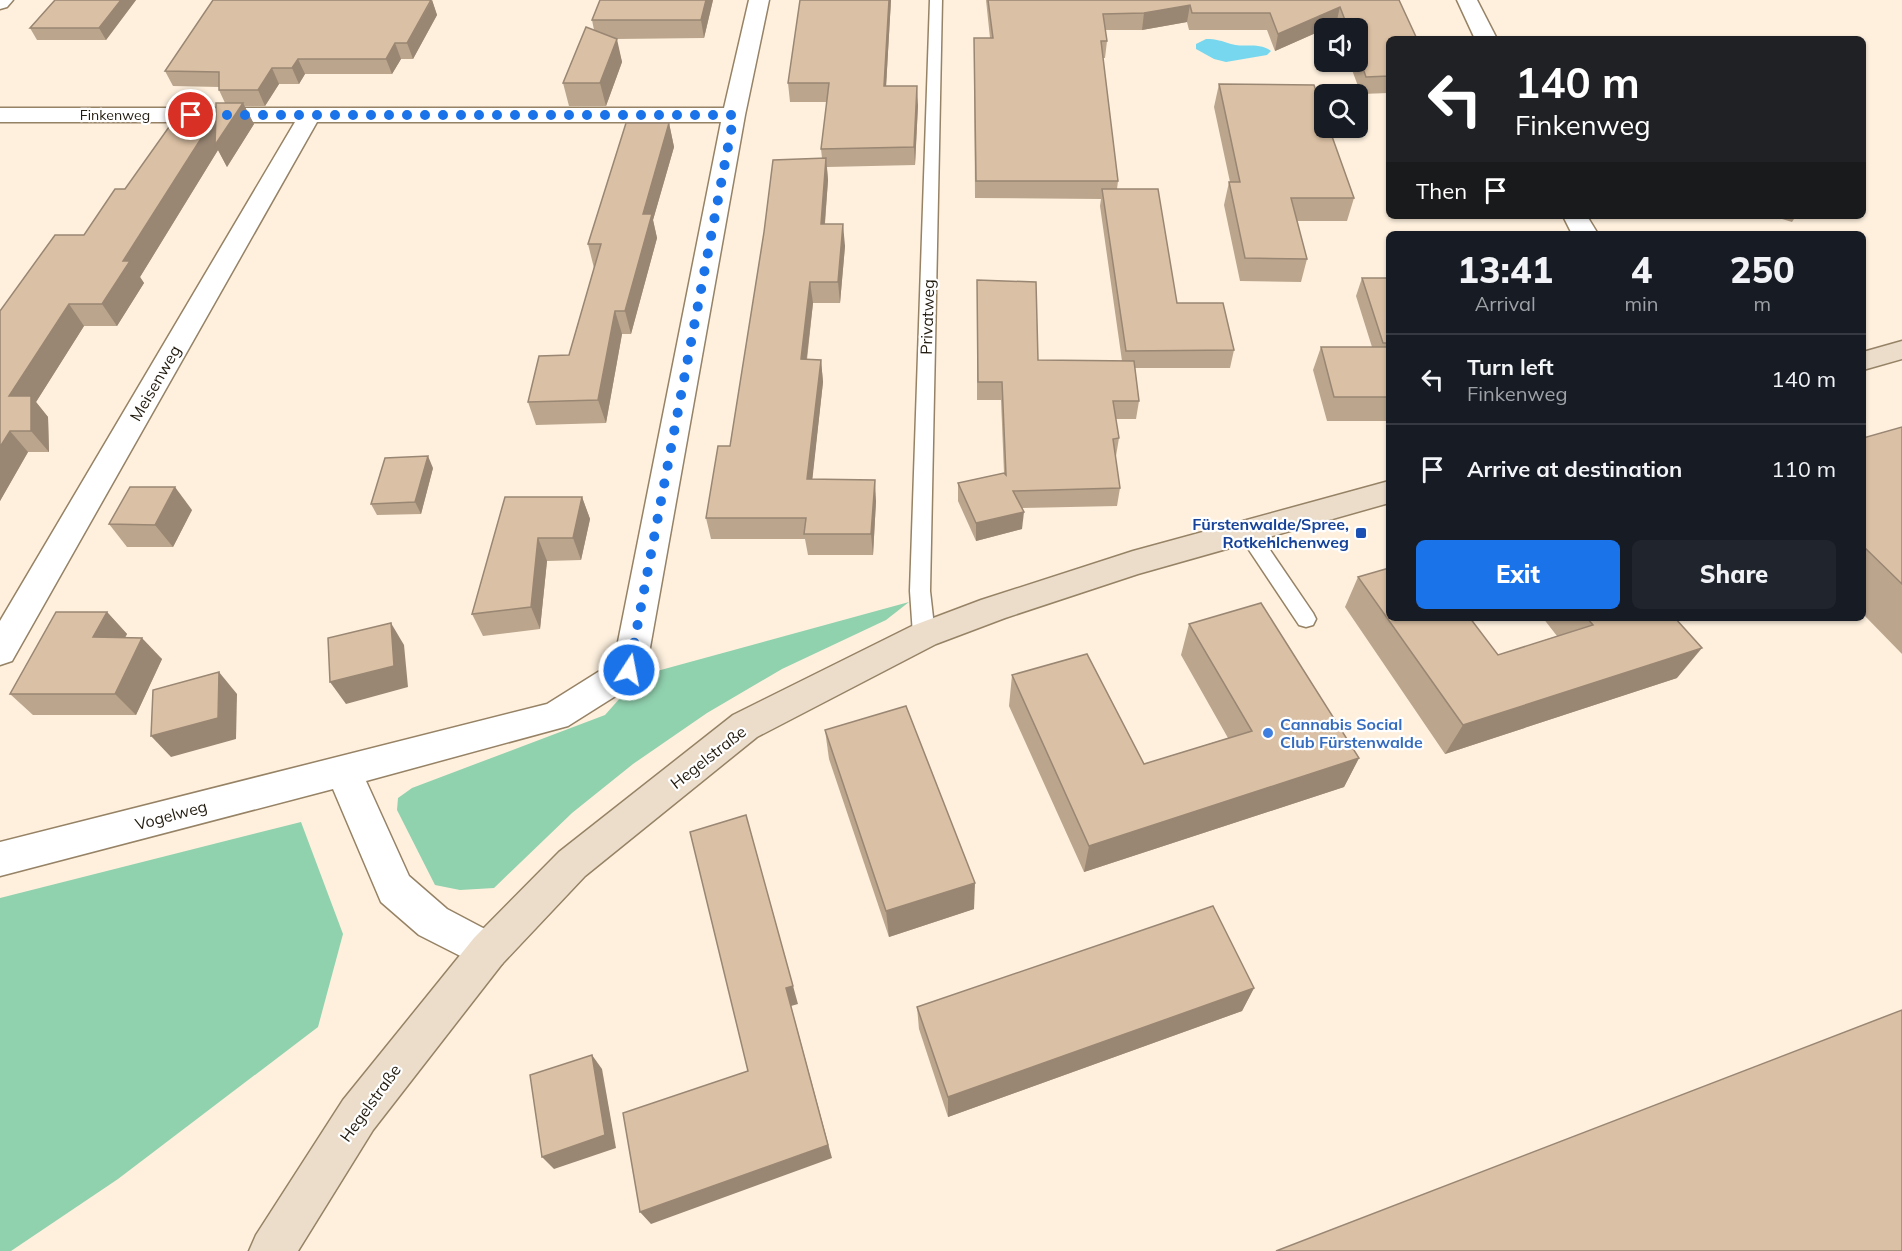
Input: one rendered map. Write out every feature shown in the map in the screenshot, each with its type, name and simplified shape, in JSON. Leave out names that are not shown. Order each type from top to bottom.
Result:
[{"type":"main road","points":[[1866,360],[1902,350]]},
{"type":"main road","name":"Hegelstraße","points":[[272,1251],[358,1116],[488,951],[572,864],[745,726],[924,635],[993,609],[1122,566],[1386,493]]},
{"type":"street","points":[[734,115],[759,0]]},
{"type":"street","points":[[1467,0],[1485,36]]},
{"type":"street","name":"Finkenweg","points":[[0,115],[734,115]]},
{"type":"street","name":"Meisenweg","points":[[0,651],[310,115]]},
{"type":"street","name":"Vogelweg","points":[[0,859],[556,716],[629,670],[734,115]]},
{"type":"street","points":[[343,770],[395,889],[433,922],[488,951]]},
{"type":"lane","name":"Privatweg","points":[[924,635],[920,591],[936,0]]},
{"type":"lane","points":[[1246,530],[1306,619]]},
{"type":"green space","points":[[909,602],[886,620],[782,669],[707,713],[633,764],[572,813],[494,888],[460,890],[435,885],[397,810],[398,798],[412,788],[605,715],[621,697],[657,671]]},
{"type":"green space","points":[[301,822],[343,934],[318,1027],[118,1179],[11,1251],[0,1251],[0,898]]},
{"type":"water","points":[[1206,39],[1236,45],[1257,46],[1271,51],[1267,55],[1226,62],[1214,59],[1196,49],[1196,44]]},
{"type":"building","points":[[55,0],[121,0],[99,28],[30,28]]},
{"type":"building","points":[[213,0],[431,0],[407,43],[395,43],[386,59],[298,59],[292,68],[272,68],[258,90],[219,90],[219,72],[165,71]]},
{"type":"building","points":[[600,0],[706,0],[701,20],[592,20]]},
{"type":"building","points":[[800,0],[889,0],[884,86],[917,86],[914,147],[821,149],[829,83],[788,83]]},
{"type":"building","points":[[988,0],[1399,0],[1416,36],[1386,36],[1386,76],[1366,77],[1364,72],[1368,72],[1368,18],[1344,18],[1340,7],[1278,34],[1270,13],[1192,13],[1190,5],[1144,13],[1103,14],[1107,41],[1101,41],[1118,181],[976,181],[974,38],[993,38]]},
{"type":"building","points":[[586,27],[617,39],[600,83],[563,83]]},
{"type":"building","points":[[1219,84],[1314,85],[1314,138],[1333,138],[1354,198],[1291,198],[1307,259],[1245,258],[1229,182],[1240,182]]},
{"type":"building","points":[[186,103],[201,103],[216,112],[216,103],[243,103],[215,145],[216,115],[123,261],[130,261],[102,304],[69,304],[9,396],[31,396],[31,431],[10,431],[0,447],[0,311],[55,235],[84,235],[115,189],[125,189]]},
{"type":"building","points":[[626,123],[669,123],[643,214],[652,214],[625,311],[615,311],[598,400],[528,402],[539,356],[569,355],[601,244],[588,244]]},
{"type":"building","points":[[826,158],[821,224],[843,224],[838,282],[810,282],[801,359],[821,360],[807,479],[875,480],[871,534],[804,534],[806,518],[706,518],[718,446],[730,446],[764,232],[773,160]]},
{"type":"building","points":[[1102,189],[1158,189],[1177,303],[1223,303],[1234,350],[1126,351]]},
{"type":"building","points":[[1362,278],[1386,278],[1386,343],[1383,343]]},
{"type":"building","points":[[977,280],[1036,282],[1038,360],[1134,361],[1139,401],[1113,401],[1119,438],[1113,439],[1120,488],[1013,491],[1024,512],[976,523],[958,483],[1004,473],[1006,475],[1002,382],[978,382]]},
{"type":"building","points":[[1321,347],[1386,347],[1386,397],[1334,397]]},
{"type":"building","points":[[1902,427],[1902,584],[1866,549],[1866,437]]},
{"type":"building","points":[[428,456],[415,502],[371,504],[385,458]]},
{"type":"building","points":[[130,487],[175,487],[155,525],[109,524]]},
{"type":"building","points":[[505,497],[582,497],[573,538],[538,538],[531,607],[472,614]]},
{"type":"building","points":[[1386,569],[1386,616],[1358,577]]},
{"type":"building","name":"Cannabis Social Club Fürstenwalde","points":[[1261,603],[1359,758],[1089,846],[1012,675],[1087,654],[1144,764],[1252,731],[1189,624]]},
{"type":"building","points":[[56,612],[107,612],[93,637],[142,638],[115,694],[10,694]]},
{"type":"building","points":[[1389,621],[1472,621],[1498,655],[1593,625],[1590,621],[1678,621],[1702,648],[1463,725]]},
{"type":"building","points":[[391,623],[394,666],[330,682],[328,638]]},
{"type":"building","points":[[219,672],[218,718],[151,736],[153,690]]},
{"type":"building","points":[[906,706],[975,883],[886,911],[825,730]]},
{"type":"building","points":[[746,815],[793,986],[786,988],[828,1145],[640,1212],[623,1113],[748,1071],[690,832]]},
{"type":"building","points":[[1213,906],[1254,988],[948,1097],[917,1007]]},
{"type":"building","points":[[1902,1010],[1902,1251],[1276,1251]]},
{"type":"building","points":[[592,1055],[605,1135],[542,1157],[530,1075]]},
{"type":"place","name":"Fürstenwalde/Spree, Rotkehlchenweg","points":[[1361,533]]},
{"type":"place","name":"Cannabis Social Club Fürstenwalde","points":[[1268,733]]},
{"type":"route","points":[[191,115],[734,115],[629,670]]}]
